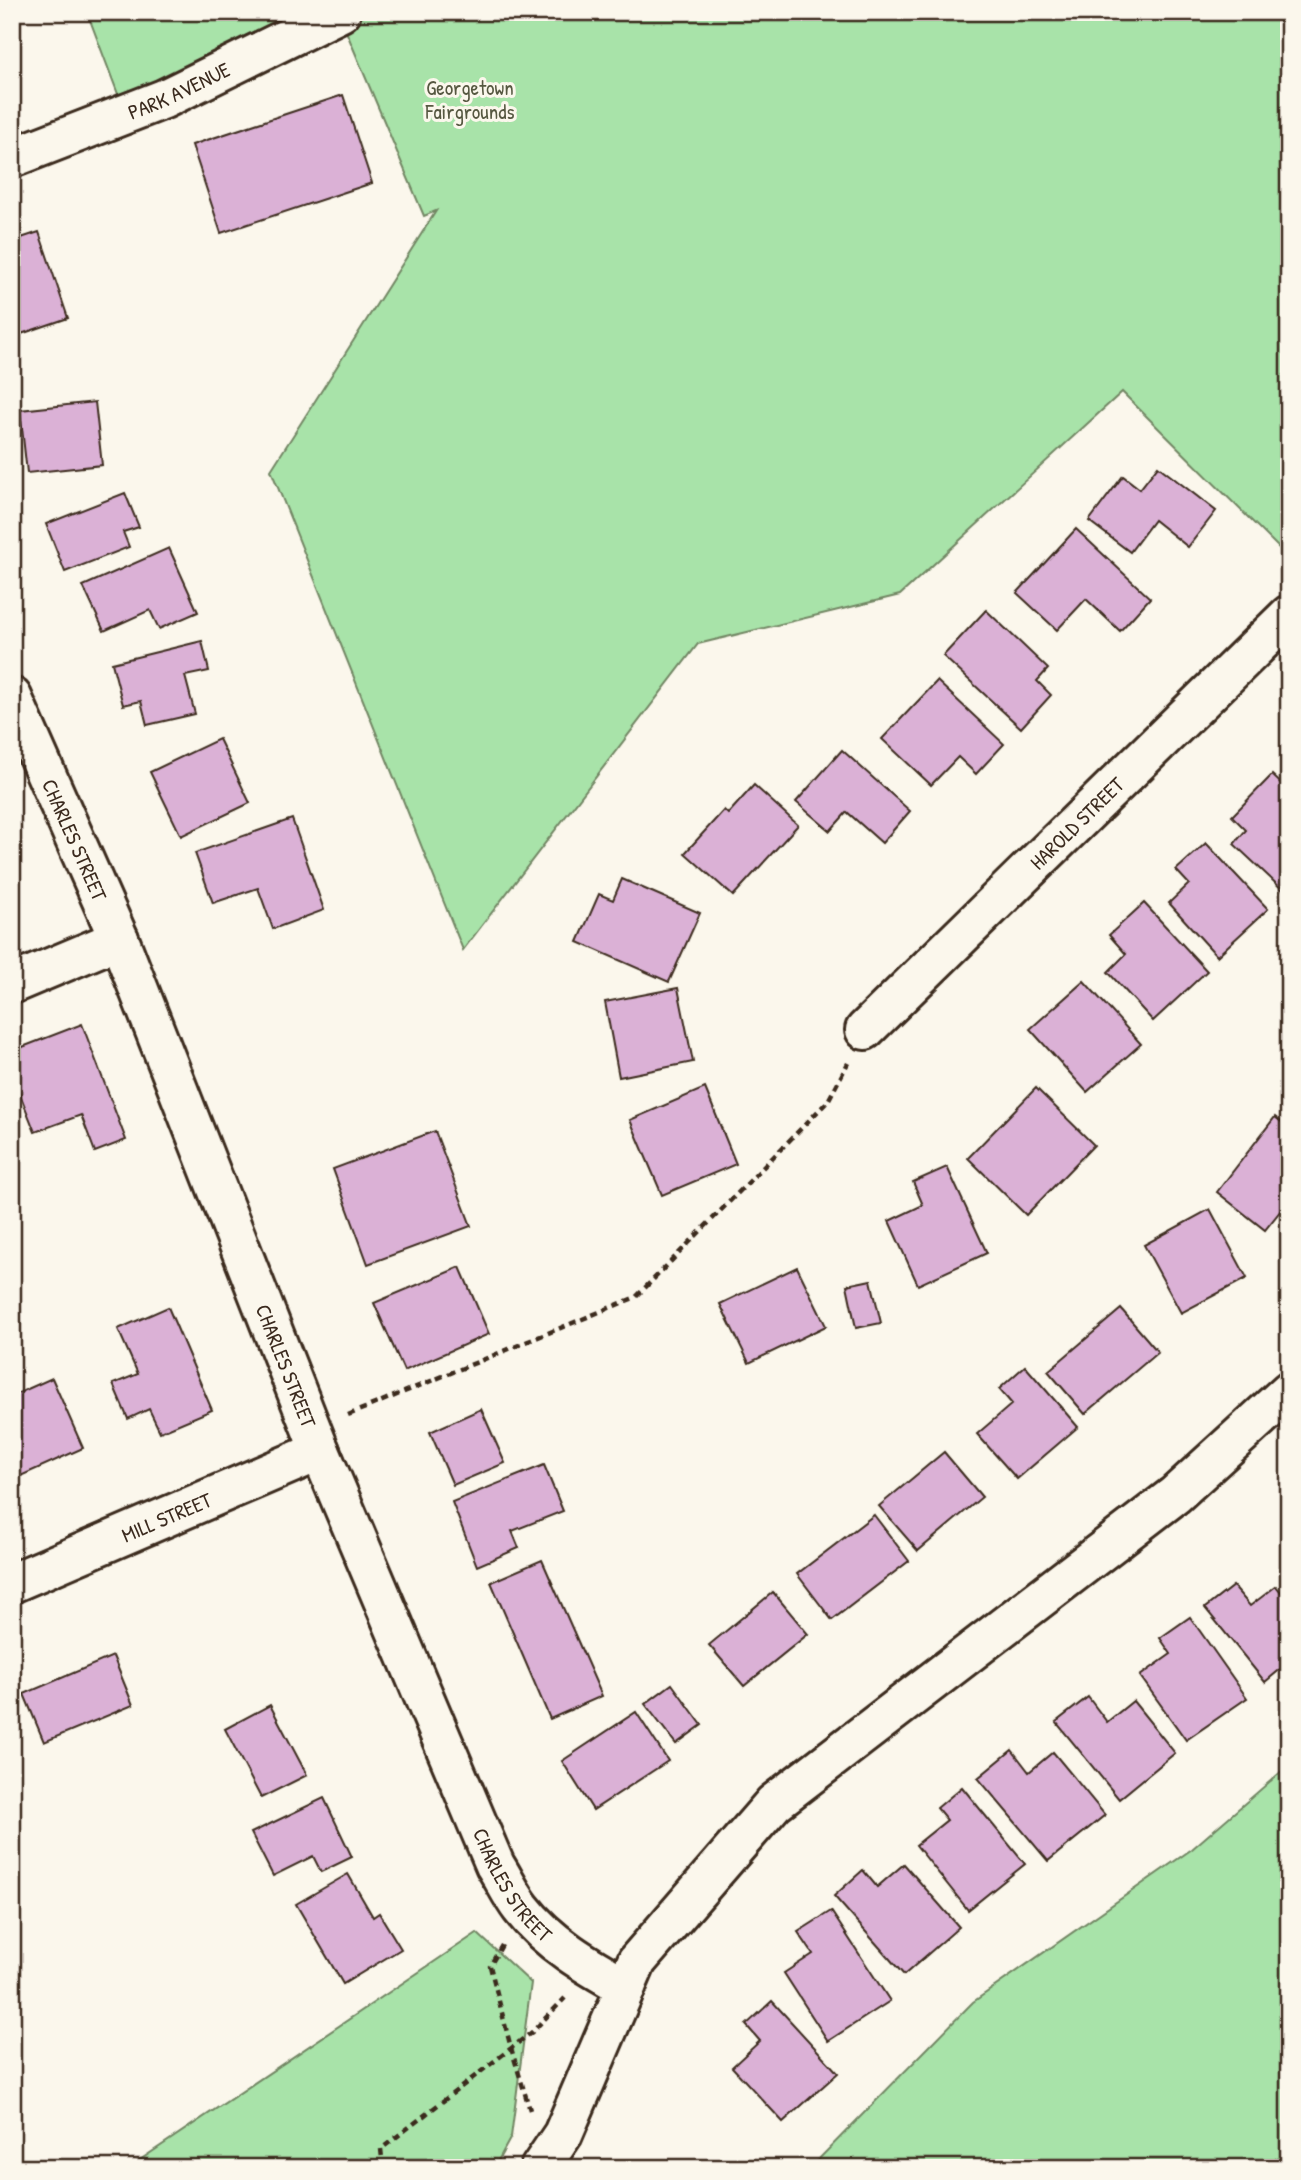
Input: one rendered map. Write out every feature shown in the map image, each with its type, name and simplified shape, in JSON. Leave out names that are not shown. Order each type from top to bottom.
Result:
[{"type":"street","name":"PARK AVENUE","points":[[12,158],[164,99],[341,12]]},
{"type":"street","name":"HAROLD STREET","points":[[865,1030],[1289,615]]},
{"type":"street","name":"CHARLES STREET","points":[[12,697],[119,939],[316,1440],[495,1865],[522,1909],[559,1946],[626,1987]]},
{"type":"street","points":[[12,984],[119,939]]},
{"type":"street","points":[[543,2164],[563,2134],[637,1961],[774,1803],[1175,1495],[1289,1391]]},
{"type":"street","name":"MILL STREET","points":[[12,1583],[316,1440]]},
{"type":"path","points":[[316,1440],[636,1297],[828,1101],[865,1030]]},
{"type":"path","points":[[522,1909],[490,1966],[543,2164]]},
{"type":"path","points":[[383,2168],[380,2149],[532,2032],[593,1968]]},
{"type":"green space","name":"Georgetown Fairgrounds","points":[[87,12],[1289,12],[1289,558],[1122,392],[900,595],[698,644],[463,950],[271,470],[436,211],[424,216],[346,31],[121,102]]},
{"type":"green space","points":[[1289,1765],[1289,2168],[810,2168],[973,2002],[1192,1849]]},
{"type":"green space","points":[[477,1933],[531,1983],[511,2137],[494,2168],[128,2168]]},
{"type":"building","points":[[343,95],[372,183],[221,233],[192,145]]},
{"type":"building","points":[[39,232],[68,318],[12,337],[12,241]]},
{"type":"building","points":[[95,402],[102,465],[27,473],[20,410]]},
{"type":"building","points":[[1158,466],[1216,511],[1188,547],[1154,520],[1130,552],[1089,521],[1123,476],[1140,489]]},
{"type":"building","points":[[125,493],[139,527],[123,532],[129,547],[65,572],[46,524]]},
{"type":"building","points":[[1076,529],[1150,598],[1120,631],[1086,599],[1057,630],[1017,593]]},
{"type":"building","points":[[169,548],[198,612],[159,629],[150,610],[104,631],[83,586]]},
{"type":"building","points":[[986,610],[1048,669],[1037,681],[1051,695],[1021,728],[943,656]]},
{"type":"building","points":[[202,641],[209,671],[185,676],[195,714],[147,725],[141,701],[123,705],[112,663]]},
{"type":"building","points":[[937,681],[1004,744],[976,774],[958,757],[931,785],[882,739]]},
{"type":"building","points":[[219,739],[250,803],[181,836],[150,772]]},
{"type":"building","points":[[842,750],[910,811],[882,843],[847,812],[830,831],[796,802]]},
{"type":"building","points":[[1272,775],[1289,791],[1289,886],[1284,891],[1234,844],[1246,830],[1232,816]]},
{"type":"building","points":[[754,785],[798,825],[733,896],[685,853],[724,810],[728,814]]},
{"type":"building","points":[[292,819],[324,910],[273,929],[258,888],[213,903],[195,853]]},
{"type":"building","points":[[1206,843],[1268,909],[1217,956],[1169,903],[1189,884],[1176,870]]},
{"type":"building","points":[[622,879],[700,913],[669,982],[578,942],[599,894],[613,900]]},
{"type":"building","points":[[1144,903],[1207,971],[1153,1021],[1108,972],[1126,954],[1109,935]]},
{"type":"building","points":[[1084,981],[1141,1044],[1087,1092],[1030,1029]]},
{"type":"building","points":[[678,988],[693,1062],[619,1077],[605,1002]]},
{"type":"building","points":[[82,1024],[126,1140],[95,1152],[81,1115],[35,1132],[12,1074],[12,1051]]},
{"type":"building","points":[[705,1088],[736,1164],[662,1195],[630,1120]]},
{"type":"building","points":[[1036,1088],[1094,1145],[1026,1215],[968,1158]]},
{"type":"building","points":[[1275,1117],[1289,1128],[1289,1200],[1265,1230],[1217,1192]]},
{"type":"building","points":[[435,1131],[471,1226],[368,1264],[333,1169]]},
{"type":"building","points":[[947,1167],[987,1253],[918,1285],[889,1221],[923,1205],[913,1182]]},
{"type":"building","points":[[1210,1209],[1247,1278],[1181,1313],[1144,1245]]},
{"type":"building","points":[[460,1267],[489,1334],[404,1371],[374,1303]]},
{"type":"building","points":[[797,1267],[826,1326],[749,1363],[720,1304]]},
{"type":"building","points":[[871,1280],[881,1323],[856,1328],[847,1285]]},
{"type":"building","points":[[168,1307],[212,1410],[160,1432],[149,1409],[128,1419],[113,1384],[138,1374],[118,1329]]},
{"type":"building","points":[[1121,1309],[1158,1352],[1085,1414],[1048,1371]]},
{"type":"building","points":[[1025,1366],[1078,1427],[1017,1479],[977,1434],[1012,1404],[999,1389]]},
{"type":"building","points":[[52,1378],[83,1448],[14,1479],[12,1396]]},
{"type":"building","points":[[481,1409],[505,1463],[453,1485],[430,1432]]},
{"type":"building","points":[[944,1452],[982,1497],[918,1551],[879,1506]]},
{"type":"building","points":[[544,1465],[563,1511],[512,1531],[519,1548],[477,1566],[452,1502]]},
{"type":"building","points":[[874,1515],[909,1561],[832,1620],[797,1574]]},
{"type":"building","points":[[542,1560],[602,1696],[550,1719],[491,1582]]},
{"type":"building","points":[[1233,1586],[1250,1606],[1276,1586],[1289,1601],[1289,1662],[1265,1682],[1205,1608]]},
{"type":"building","points":[[773,1592],[808,1634],[744,1686],[709,1645]]},
{"type":"building","points":[[1190,1617],[1247,1698],[1186,1740],[1140,1676],[1171,1654],[1160,1638]]},
{"type":"building","points":[[113,1656],[133,1705],[44,1742],[24,1694]]},
{"type":"building","points":[[672,1684],[702,1725],[676,1744],[645,1704]]},
{"type":"building","points":[[1088,1697],[1107,1722],[1133,1701],[1175,1753],[1119,1799],[1056,1722]]},
{"type":"building","points":[[270,1705],[307,1775],[261,1798],[225,1729]]},
{"type":"building","points":[[636,1712],[668,1761],[593,1810],[562,1761]]},
{"type":"building","points":[[1012,1750],[1029,1772],[1053,1752],[1105,1815],[1048,1861],[978,1778]]},
{"type":"building","points":[[962,1787],[1025,1864],[968,1910],[916,1845],[947,1820],[937,1808]]},
{"type":"building","points":[[324,1798],[352,1857],[321,1872],[313,1856],[273,1876],[251,1833]]},
{"type":"building","points":[[904,1864],[959,1927],[904,1975],[834,1896],[863,1870],[877,1887]]},
{"type":"building","points":[[348,1874],[373,1917],[379,1913],[401,1949],[343,1984],[296,1904]]},
{"type":"building","points":[[831,1911],[890,2001],[828,2041],[784,1973],[813,1954],[798,1932]]},
{"type":"building","points":[[772,2001],[838,2073],[783,2122],[732,2067],[760,2041],[746,2025]]}]
